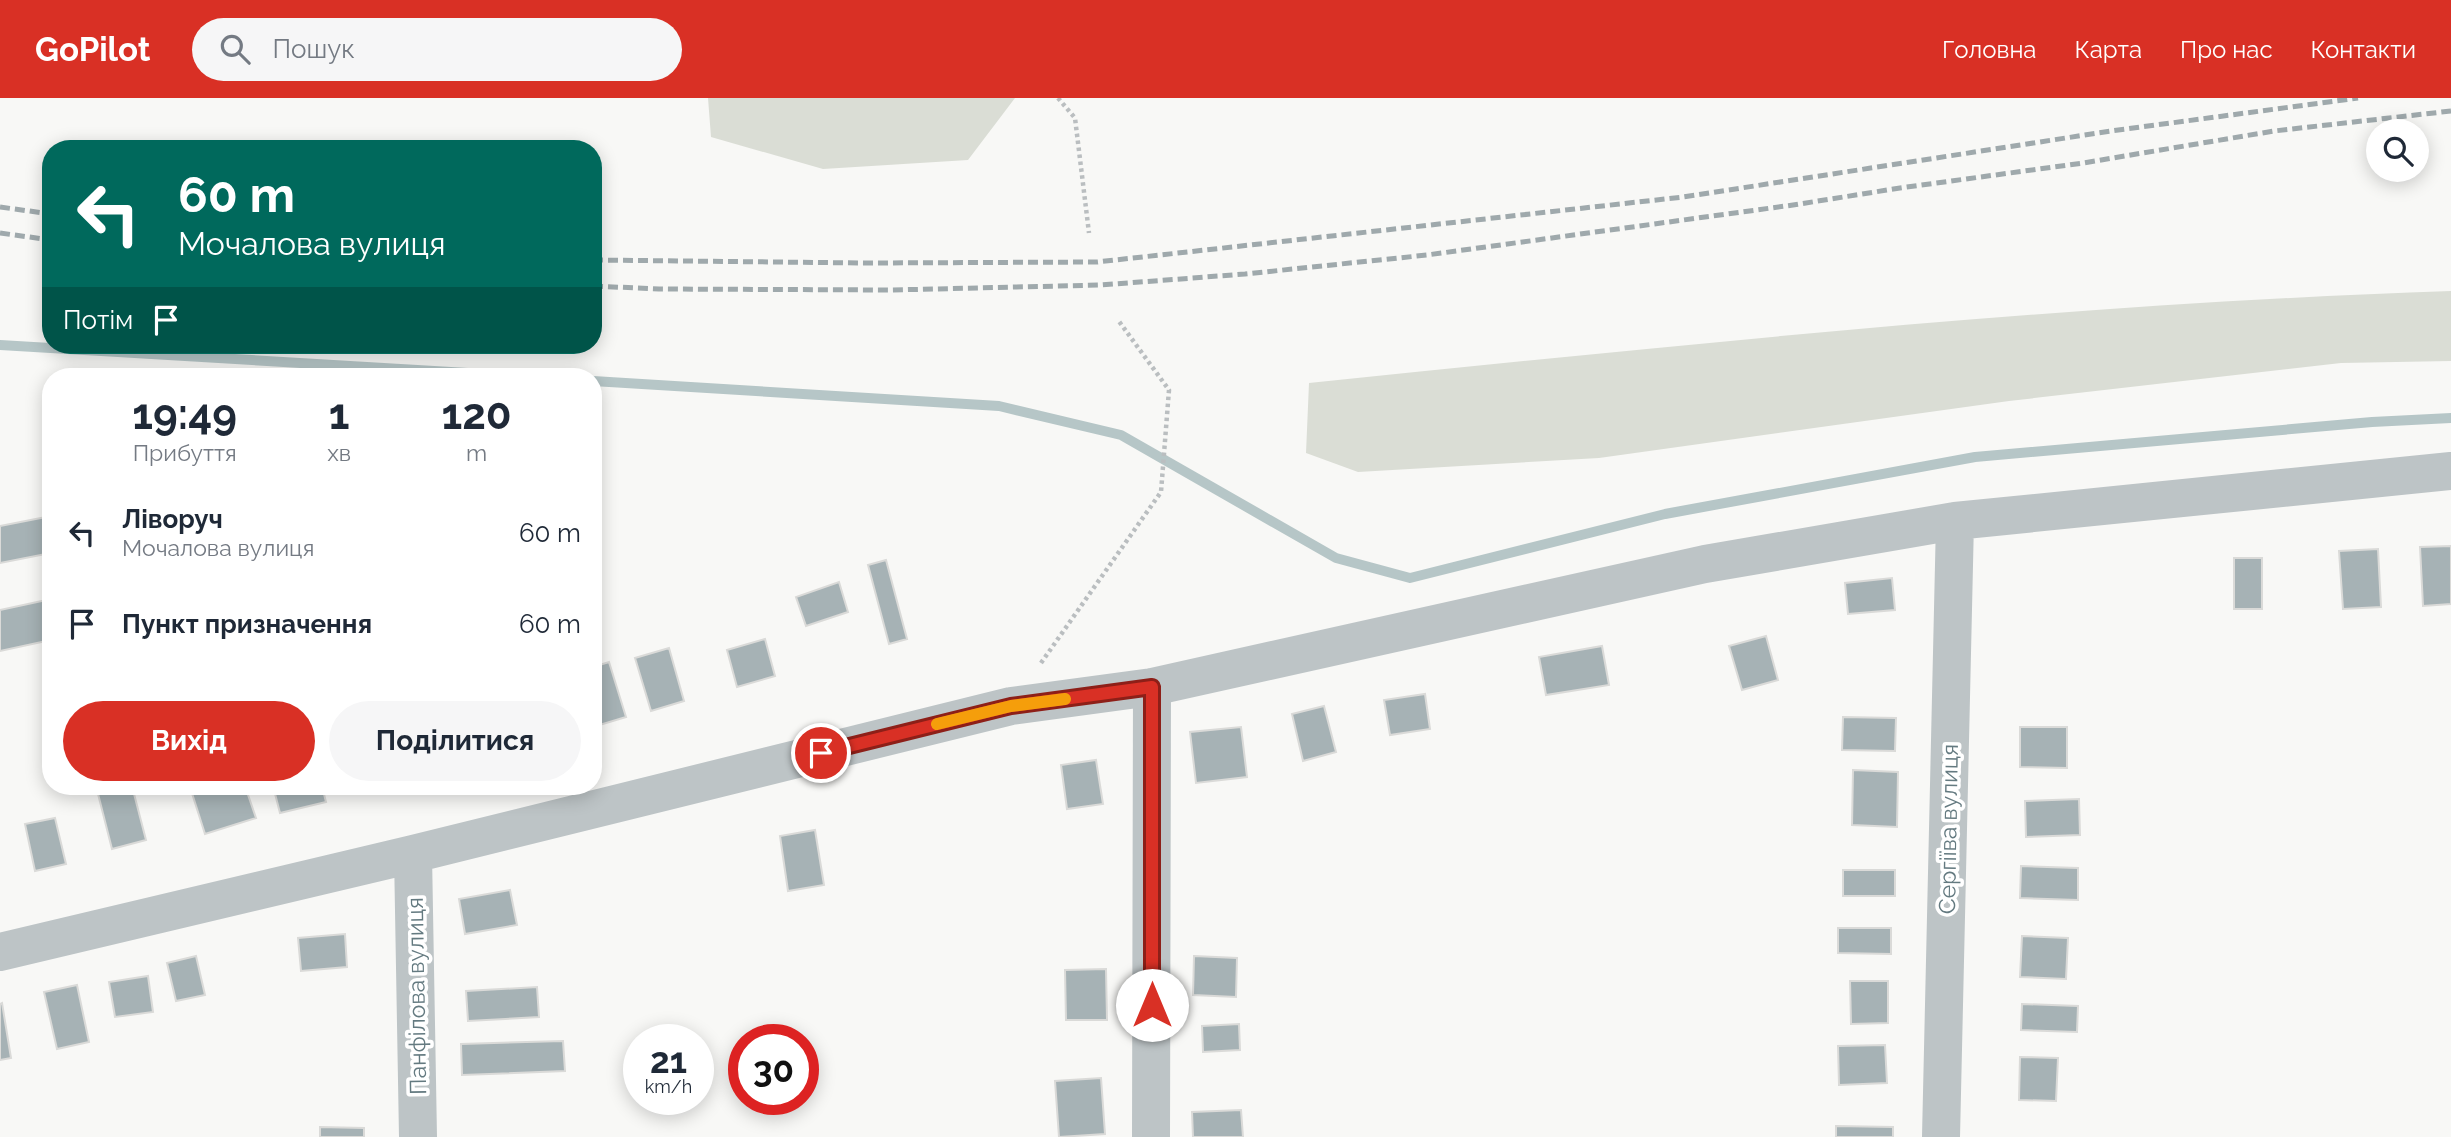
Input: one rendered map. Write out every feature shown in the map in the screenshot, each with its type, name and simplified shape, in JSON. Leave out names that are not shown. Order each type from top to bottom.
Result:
[{"type":"street","points":[[0,952],[414,854],[1011,706],[1152,687],[1706,564],[1955,521],[2451,471]]},
{"type":"street","name":"Сергіїва вулиця","points":[[1941,1137],[1955,521]]},
{"type":"street","points":[[1151,1137],[1152,687]]},
{"type":"street","name":"Панфілова вулиця","points":[[414,854],[418,1137]]},
{"type":"path","points":[[1058,98],[1075,118],[1089,233]]},
{"type":"path","points":[[1011,706],[1161,492],[1169,390],[1118,320]]},
{"type":"shaded area","points":[[708,98],[1015,98],[968,160],[823,169],[711,137]]},
{"type":"shaded area","points":[[2451,291],[2451,361],[2341,363],[2009,401],[1599,458],[1358,472],[1306,453],[1309,383],[1879,327],[2165,305]]},
{"type":"building","points":[[42,518],[42,555],[0,563],[0,526]]},
{"type":"building","points":[[2451,546],[2451,604],[2423,606],[2420,547]]},
{"type":"building","points":[[2378,549],[2381,607],[2343,609],[2339,551]]},
{"type":"building","points":[[2234,558],[2262,558],[2262,609],[2234,609]]},
{"type":"building","points":[[886,560],[907,639],[889,644],[868,565]]},
{"type":"building","points":[[1892,578],[1895,610],[1848,614],[1845,583]]},
{"type":"building","points":[[839,582],[848,612],[806,626],[796,597]]},
{"type":"building","points":[[42,601],[42,642],[0,651],[0,610]]},
{"type":"building","points":[[1766,636],[1778,680],[1742,690],[1729,646]]},
{"type":"building","points":[[765,639],[775,676],[737,687],[727,650]]},
{"type":"building","points":[[1602,646],[1609,685],[1546,695],[1539,657]]},
{"type":"building","points":[[669,648],[684,701],[651,711],[635,658]]},
{"type":"building","points":[[609,662],[626,717],[602,724],[602,664]]},
{"type":"building","points":[[1425,694],[1430,729],[1390,735],[1384,700]]},
{"type":"building","points":[[1324,706],[1336,752],[1303,761],[1292,714]]},
{"type":"building","points":[[1843,717],[1896,718],[1895,751],[1842,750]]},
{"type":"building","points":[[1241,727],[1247,777],[1196,783],[1190,732]]},
{"type":"building","points":[[2020,727],[2067,727],[2067,768],[2020,767]]},
{"type":"building","points":[[1096,760],[1103,804],[1067,809],[1061,765]]},
{"type":"building","points":[[1853,770],[1898,772],[1897,827],[1852,825]]},
{"type":"building","points":[[98,795],[134,795],[146,840],[112,849]]},
{"type":"building","points":[[193,795],[248,795],[256,818],[205,834]]},
{"type":"building","points":[[275,795],[324,795],[326,802],[280,813]]},
{"type":"building","points":[[2079,799],[2080,835],[2026,837],[2025,801]]},
{"type":"building","points":[[55,818],[66,864],[35,871],[25,824]]},
{"type":"building","points":[[815,830],[824,885],[788,891],[780,836]]},
{"type":"building","points":[[2021,866],[2078,868],[2078,900],[2020,898]]},
{"type":"building","points":[[1843,870],[1895,870],[1895,896],[1843,896]]},
{"type":"building","points":[[510,890],[517,925],[465,934],[459,899]]},
{"type":"building","points":[[1838,928],[1891,928],[1891,954],[1838,953]]},
{"type":"building","points":[[345,934],[347,967],[301,971],[298,938]]},
{"type":"building","points":[[2022,936],[2068,938],[2066,979],[2020,977]]},
{"type":"building","points":[[196,956],[205,995],[176,1001],[167,963]]},
{"type":"building","points":[[1194,956],[1237,958],[1236,997],[1193,995]]},
{"type":"building","points":[[1106,969],[1107,1020],[1066,1020],[1065,970]]},
{"type":"building","points":[[148,976],[153,1012],[115,1017],[109,982]]},
{"type":"building","points":[[1850,981],[1888,981],[1888,1023],[1851,1024]]},
{"type":"building","points":[[77,985],[89,1042],[57,1049],[44,992]]},
{"type":"building","points":[[537,987],[539,1017],[468,1021],[466,991]]},
{"type":"building","points":[[2,1003],[11,1058],[0,1060],[0,1004]]},
{"type":"building","points":[[2022,1004],[2078,1006],[2077,1032],[2021,1030]]},
{"type":"building","points":[[1239,1024],[1240,1050],[1203,1052],[1202,1026]]},
{"type":"building","points":[[563,1041],[565,1071],[462,1075],[461,1044]]},
{"type":"building","points":[[1885,1045],[1887,1083],[1839,1085],[1838,1046]]},
{"type":"building","points":[[2020,1057],[2058,1058],[2056,1101],[2019,1100]]},
{"type":"building","points":[[1101,1078],[1105,1134],[1059,1137],[1055,1081]]},
{"type":"building","points":[[1241,1110],[1243,1137],[1193,1137],[1192,1112]]},
{"type":"building","points":[[1836,1126],[1893,1127],[1893,1137],[1836,1137]]},
{"type":"building","points":[[320,1127],[364,1128],[364,1137],[320,1137]]},
{"type":"waterway","points":[[0,345],[42,348]]},
{"type":"waterway","points":[[150,354],[384,368]]},
{"type":"waterway","points":[[602,382],[999,406],[1121,435],[1336,558],[1410,578],[1665,514],[1975,457],[2372,422],[2451,418]]},
{"type":"railway","points":[[602,260],[1097,262],[1683,197],[2111,131],[2358,98]]},
{"type":"railway","points":[[602,286],[892,290],[1101,285],[1245,274],[1427,255],[2083,163],[2274,131],[2451,111]]},
{"type":"railway","points":[[0,207],[42,213]]},
{"type":"railway","points":[[0,233],[42,239]]},
{"type":"slow traffic","points":[[937,724],[1011,706],[1065,699]]},
{"type":"route","points":[[821,753],[1011,706],[1152,687],[1152,1005]]}]
